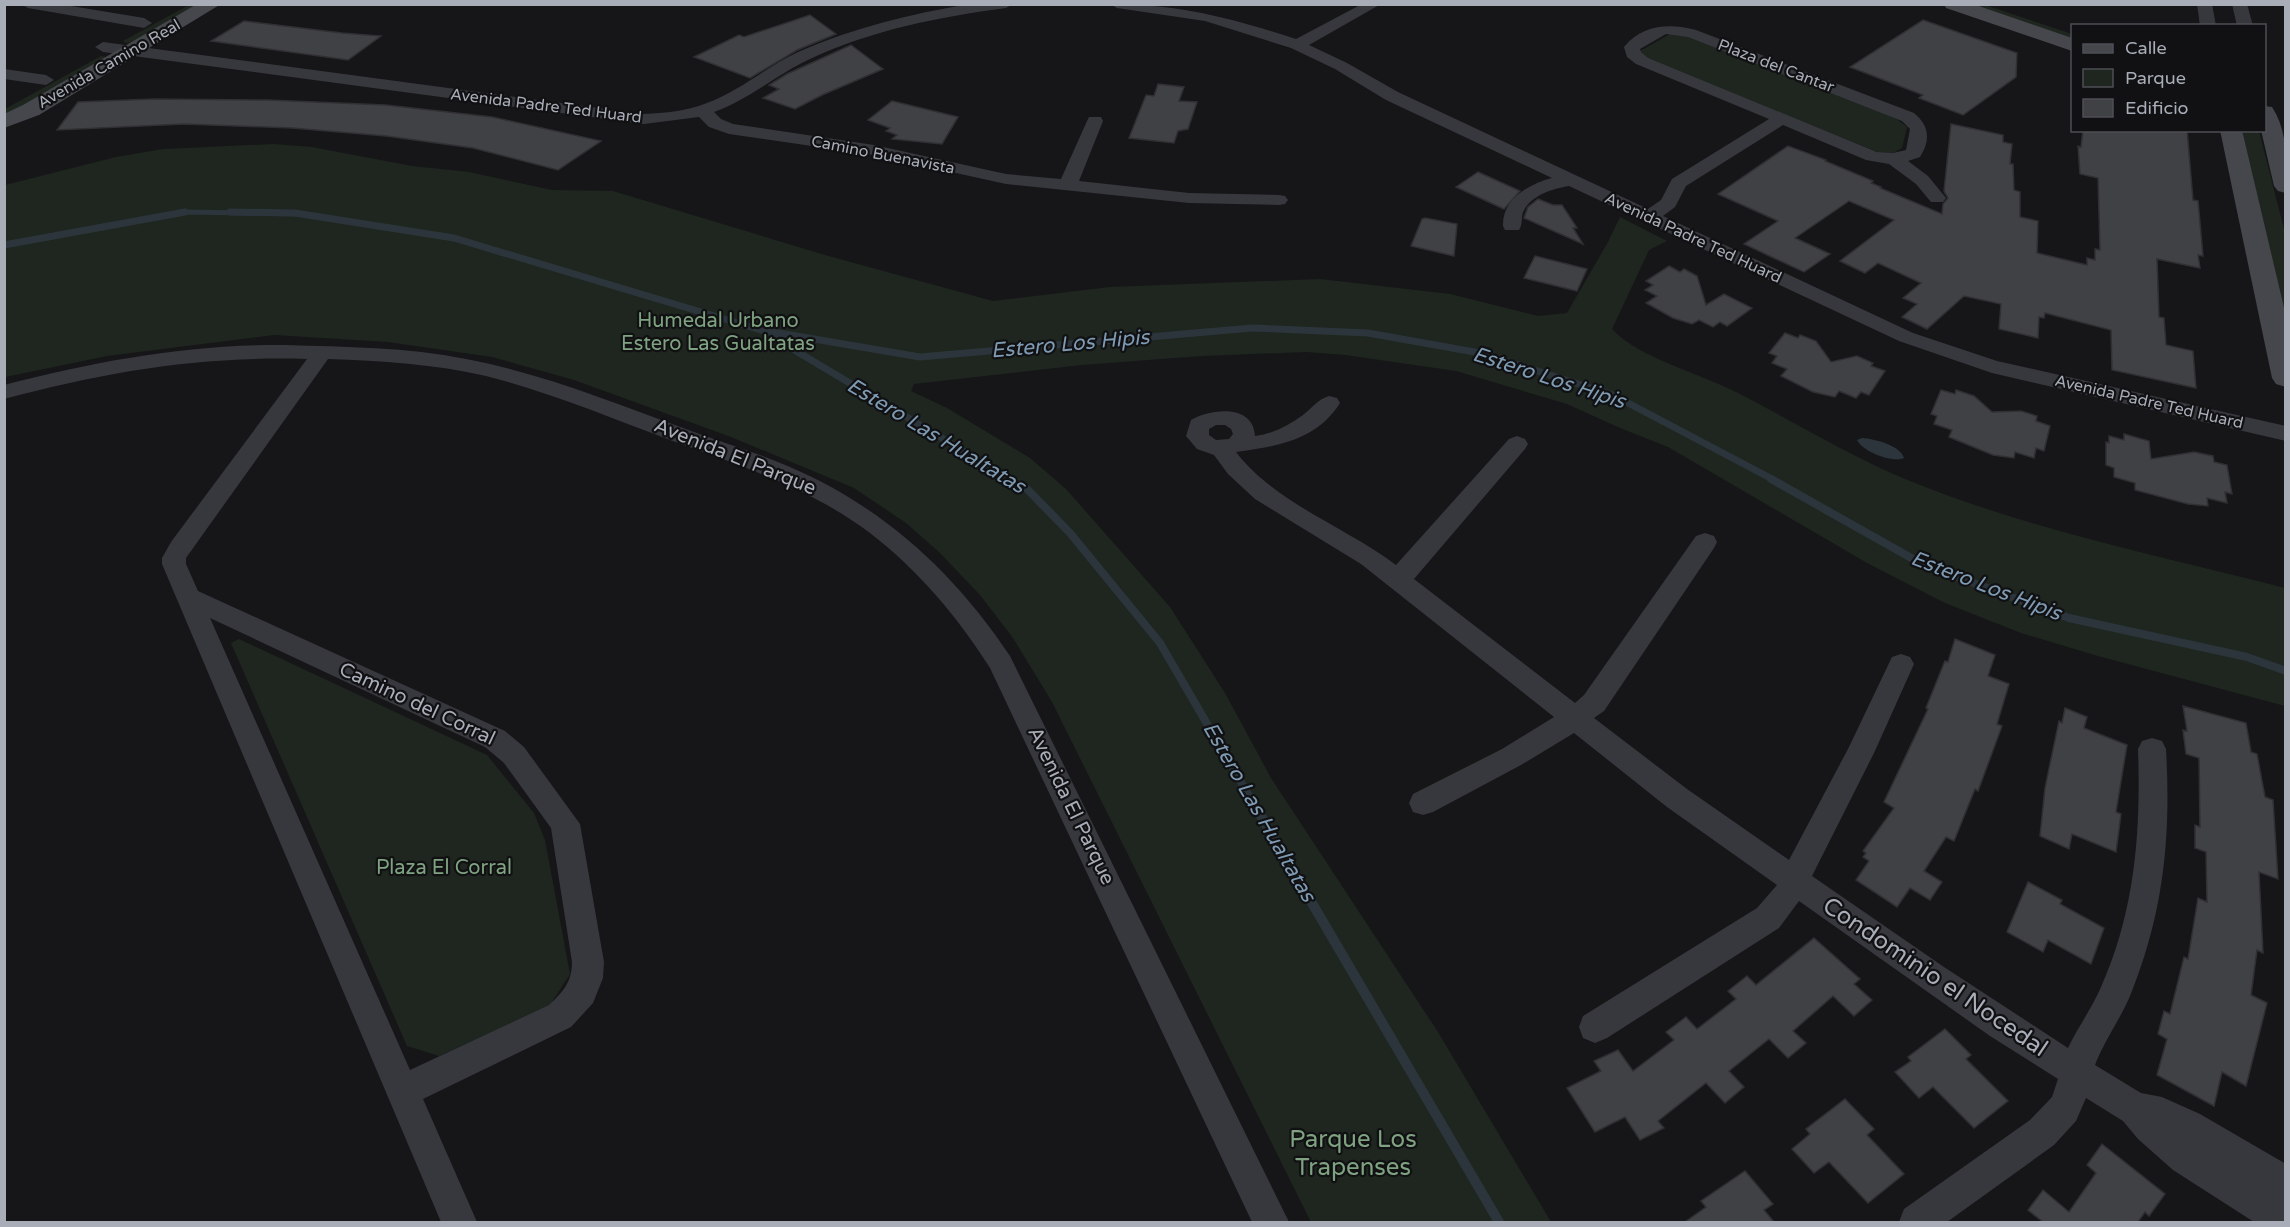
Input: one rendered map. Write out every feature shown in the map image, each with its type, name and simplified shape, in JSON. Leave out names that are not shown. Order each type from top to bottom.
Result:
[{"type":"main road","name":"Avenida Camino Real","points":[[4,103],[179,4]]},
{"type":"main road","name":"Avenida Camino Real","points":[[4,122],[31,110],[212,4]]},
{"type":"main road","points":[[1953,4],[2071,44]]},
{"type":"main road","points":[[1997,4],[2071,29]]},
{"type":"main road","points":[[2272,109],[2286,186]]},
{"type":"main road","points":[[2231,132],[2286,378]]},
{"type":"street","points":[[28,4],[144,23]]},
{"type":"street","name":"Avenida Padre Ted Huard","points":[[103,47],[644,119],[669,118],[703,111],[739,94],[792,62],[857,34],[977,6],[1006,4]]},
{"type":"street","name":"Avenida Padre Ted Huard","points":[[1117,4],[1216,20],[1297,45],[1341,66],[1392,96],[1546,178],[1570,180],[1855,314],[1939,349],[1992,366],[2286,434]]},
{"type":"street","points":[[1297,45],[1374,4]]},
{"type":"street","points":[[2204,4],[2208,24]]},
{"type":"street","points":[[2239,4],[2244,24]]},
{"type":"street","name":"Plaza del Cantar","points":[[1665,29],[1684,31],[1908,117],[1918,124],[1920,129],[1914,153],[1905,158],[1894,159],[1872,156],[1642,61],[1633,54],[1632,47],[1652,33],[1665,29]]},
{"type":"street","points":[[4,74],[46,80]]},
{"type":"street","name":"Camino Buenavista","points":[[703,111],[715,123],[729,129],[864,148],[1006,179],[1189,198],[1279,200]]},
{"type":"street","points":[[1648,218],[1669,203],[1678,183],[1781,119]]},
{"type":"street","points":[[1069,185],[1071,175],[1095,121]]},
{"type":"street","points":[[1894,159],[1922,180],[1937,198]]},
{"type":"street","points":[[1512,226],[1510,216],[1515,208],[1546,178]]},
{"type":"street","name":"Avenida El Parque","points":[[4,392],[122,364],[200,354],[267,351],[422,359],[482,369],[531,381],[781,472],[816,489],[877,526],[926,567],[968,613],[1001,663],[1269,1222]]},
{"type":"street","points":[[322,353],[177,553],[174,564],[459,1222]]},
{"type":"street","name":"Condominio el Nocedal","points":[[1329,403],[1312,420],[1290,434],[1263,444],[1229,447],[1236,468],[1263,493],[1351,545],[1399,579],[1677,798],[1993,1019],[2135,1109],[2145,1122],[2171,1146],[2284,1222]]},
{"type":"street","points":[[1399,579],[1516,444]]},
{"type":"street","points":[[1424,803],[1547,737],[1575,719],[1594,703],[1705,542]]},
{"type":"street","name":"Camino del Corral","points":[[188,597],[495,739],[514,755],[565,824],[588,962],[586,984],[580,996],[560,1016],[402,1092]]},
{"type":"street","points":[[1594,1027],[1768,918],[1786,897],[1860,753],[1901,664]]},
{"type":"street","points":[[1917,1222],[2044,1130],[2063,1109],[2072,1091],[2081,1057],[2114,996],[2143,913],[2154,841],[2155,794],[2152,749]]},
{"type":"street","name":"Condominio el Nocedal","points":[[2135,1109],[2162,1114],[2188,1126],[2286,1184]]},
{"type":"green space","points":[[189,5],[203,5],[136,41],[126,43],[123,41]]},
{"type":"green space","points":[[1967,5],[1985,5],[2071,34],[2071,40]]},
{"type":"green space","points":[[1670,34],[1684,35],[1893,116],[1907,127],[1902,148],[1893,153],[1878,152],[1649,60],[1640,51]]},
{"type":"green space","points":[[101,56],[108,57],[5,116],[5,109]]},
{"type":"green space","points":[[2242,132],[2259,132],[2285,233],[2285,316]]},
{"type":"green space","points":[[274,144],[312,147],[412,166],[469,172],[552,190],[613,191],[825,255],[993,301],[1110,287],[1320,279],[1450,294],[1538,316],[1567,313],[1620,217],[1667,241],[1649,250],[1612,329],[1623,339],[1670,364],[1722,385],[1865,461],[1910,481],[2049,528],[2285,588],[2285,706],[2021,633],[1945,603],[1867,563],[1668,447],[1567,404],[1456,371],[1345,355],[1307,352],[1202,356],[1082,365],[914,384],[911,391],[947,408],[1030,458],[1066,489],[1170,607],[1225,693],[1271,778],[1438,1032],[1551,1222],[1311,1222],[1052,702],[1013,638],[980,595],[940,553],[906,523],[854,488],[731,437],[574,380],[492,357],[388,342],[274,335],[107,356],[5,377],[5,185],[116,157],[163,149]]},
{"type":"green space","name":"Plaza El Corral","points":[[239,639],[487,755],[534,813],[545,840],[570,974],[550,1005],[439,1056],[407,1046],[231,643]]},
{"type":"shaded area","points":[[1862,438],[1892,446],[1902,453],[1904,458],[1885,458],[1871,452],[1857,440]]},
{"type":"building","points":[[810,15],[836,34],[797,50],[750,78],[694,57],[739,35],[744,37]]},
{"type":"building","points":[[1923,20],[2017,53],[2016,77],[1963,115],[1919,98],[1923,95],[1850,67]]},
{"type":"building","points":[[244,21],[381,36],[348,60],[211,41]]},
{"type":"building","points":[[851,45],[883,69],[795,109],[763,98],[779,89],[769,85],[787,74]]},
{"type":"building","points":[[1158,84],[1184,87],[1179,101],[1197,102],[1188,129],[1178,131],[1174,143],[1129,138],[1146,95],[1154,96]]},
{"type":"building","points":[[154,99],[268,100],[386,105],[492,117],[601,141],[558,170],[473,148],[386,136],[292,128],[184,124],[57,130],[78,102]]},
{"type":"building","points":[[892,101],[958,117],[942,144],[892,139],[897,135],[886,131],[890,128],[868,120]]},
{"type":"building","points":[[1951,124],[2003,135],[2003,142],[2012,144],[2010,164],[2013,164],[2014,190],[2020,192],[2020,217],[2038,221],[2037,253],[2087,265],[2087,258],[2095,260],[2095,249],[2100,250],[2098,178],[2080,174],[2078,146],[2081,147],[2083,132],[2187,132],[2193,200],[2198,201],[2203,256],[2198,255],[2200,268],[2157,259],[2159,317],[2164,318],[2166,345],[2193,351],[2196,388],[2112,370],[2111,330],[2045,313],[2044,318],[2039,317],[2038,338],[1999,329],[2001,304],[1964,296],[1927,329],[1902,317],[1917,304],[1903,298],[1921,283],[1878,263],[1865,273],[1840,261],[1894,220],[1849,201],[1795,238],[1830,254],[1804,272],[1744,244],[1778,221],[1718,194],[1788,146],[1826,160],[1873,181],[1871,183],[1880,188],[1942,214],[1943,204],[1948,198],[1944,191]]},
{"type":"building","points":[[1478,172],[1520,191],[1504,209],[1456,187]]},
{"type":"building","points":[[1538,199],[1553,205],[1562,205],[1577,228],[1573,228],[1583,244],[1524,218],[1528,207]]},
{"type":"building","points":[[1422,219],[1457,224],[1454,256],[1411,246]]},
{"type":"building","points":[[1535,256],[1587,269],[1577,291],[1524,278]]},
{"type":"building","points":[[1669,266],[1680,272],[1684,269],[1697,276],[1706,305],[1724,294],[1752,308],[1727,326],[1720,322],[1713,327],[1699,320],[1692,324],[1673,318],[1646,303],[1657,296],[1645,290],[1653,285],[1646,281]]},
{"type":"building","points":[[1785,333],[1798,338],[1800,335],[1816,341],[1831,362],[1857,356],[1873,363],[1871,366],[1885,371],[1869,395],[1861,392],[1856,398],[1839,391],[1835,397],[1813,392],[1781,376],[1787,369],[1772,363],[1777,356],[1769,353]]},
{"type":"building","points":[[1941,390],[1955,394],[1956,390],[1974,396],[1992,412],[2021,411],[2037,416],[2036,421],[2050,426],[2044,451],[2036,448],[2034,458],[2015,452],[2014,458],[1993,455],[1949,437],[1952,430],[1934,424],[1937,416],[1931,414]]},
{"type":"building","points":[[2124,434],[2149,441],[2151,459],[2194,452],[2213,456],[2214,462],[2227,465],[2232,494],[2225,492],[2227,503],[2207,498],[2208,506],[2188,504],[2135,490],[2135,483],[2114,477],[2114,468],[2106,465],[2106,442],[2109,443],[2109,436],[2124,440]]},
{"type":"building","points":[[1955,639],[1995,655],[1988,676],[2009,684],[1997,724],[2002,726],[1978,791],[1975,789],[1954,841],[1946,837],[1924,871],[1942,882],[1930,900],[1910,888],[1897,907],[1856,880],[1869,861],[1863,857],[1866,853],[1863,851],[1894,808],[1884,802],[1928,709],[1926,708],[1945,661],[1948,662]]},
{"type":"building","points":[[2183,706],[2246,723],[2251,752],[2257,754],[2265,797],[2273,800],[2278,879],[2259,872],[2263,953],[2257,950],[2251,995],[2267,1003],[2246,1086],[2222,1072],[2214,1106],[2157,1075],[2167,1039],[2158,1034],[2164,1011],[2170,1014],[2184,957],[2188,959],[2198,898],[2207,902],[2206,852],[2195,848],[2195,825],[2200,827],[2199,758],[2186,754],[2183,730],[2187,731]]},
{"type":"building","points":[[2065,708],[2087,717],[2084,728],[2127,745],[2116,812],[2121,814],[2116,852],[2072,834],[2069,849],[2040,836],[2045,788],[2059,721],[2062,723]]},
{"type":"building","points":[[2028,882],[2062,900],[2060,904],[2104,928],[2091,964],[2048,940],[2043,952],[2007,932]]},
{"type":"building","points":[[1814,938],[1860,979],[1854,984],[1872,1000],[1854,1016],[1833,996],[1793,1031],[1806,1043],[1788,1058],[1769,1039],[1729,1071],[1744,1087],[1725,1103],[1706,1083],[1658,1121],[1664,1128],[1640,1140],[1625,1117],[1595,1132],[1567,1088],[1601,1071],[1594,1061],[1618,1050],[1633,1071],[1674,1040],[1666,1032],[1686,1017],[1697,1029],[1736,999],[1728,991],[1747,976],[1756,985]]},
{"type":"building","points":[[1945,1029],[1971,1055],[1966,1059],[2008,1101],[1974,1128],[1933,1087],[1919,1098],[1895,1072],[1911,1061],[1908,1057]]},
{"type":"building","points":[[1845,1099],[1874,1129],[1867,1135],[1904,1174],[1868,1203],[1829,1162],[1814,1173],[1792,1149],[1810,1134],[1806,1129]]},
{"type":"building","points":[[2102,1144],[2165,1194],[2149,1216],[2145,1212],[2138,1222],[2043,1222],[2028,1210],[2043,1190],[2069,1212],[2096,1173],[2087,1165]]},
{"type":"building","points":[[1745,1171],[1773,1204],[1764,1210],[1774,1222],[1685,1222],[1706,1207],[1701,1201]]},
{"type":"waterway","name":"Estero Las Hualtatas","points":[[4,245],[185,212]]},
{"type":"waterway","name":"Estero Las Hualtatas","points":[[176,214],[187,212],[301,214]]},
{"type":"waterway","name":"Estero Las Hualtatas","points":[[230,212],[295,213],[454,238],[761,330],[1012,480]]},
{"type":"waterway","name":"Estero Los Hipis","points":[[767,331],[920,357],[1252,328],[1368,333],[1480,353],[1613,395],[1774,480]]},
{"type":"waterway","name":"Estero Las Hualtatas","points":[[1010,479],[1027,489],[1070,533],[1160,643],[1259,813]]},
{"type":"waterway","name":"Estero Los Hipis","points":[[1771,479],[1922,564],[2069,618],[2247,657],[2286,671]]},
{"type":"waterway","name":"Estero Las Hualtatas","points":[[1258,811],[1499,1222]]},
{"type":"park label","name":"Humedal Urbano Estero Las Gualtatas","points":[[718,332]]},
{"type":"park label","name":"Parque Los Trapenses","points":[[1353,1153]]}]
